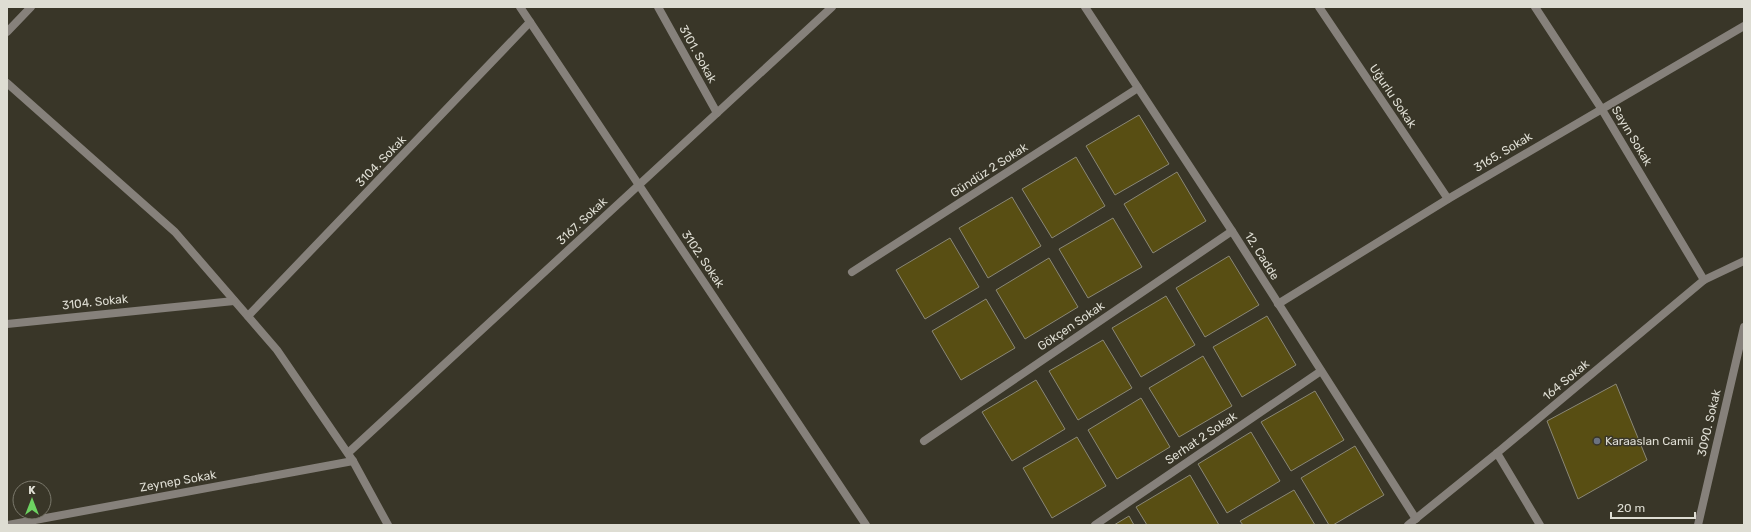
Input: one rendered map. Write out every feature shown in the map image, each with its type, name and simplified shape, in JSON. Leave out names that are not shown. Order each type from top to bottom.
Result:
[{"type":"street","points":[[7,32],[31,7]]},
{"type":"street","name":"3102. Sokak","points":[[520,7],[866,525]]},
{"type":"street","name":"3101. Sokak","points":[[658,7],[717,113]]},
{"type":"street","name":"3167. Sokak","points":[[348,453],[832,7]]},
{"type":"street","name":"12. Cadde","points":[[1085,7],[1232,231],[1416,520]]},
{"type":"street","name":"Uğurlu Sokak","points":[[1319,7],[1448,199]]},
{"type":"street","name":"Sayın Sokak","points":[[1535,7],[1601,108],[1704,280]]},
{"type":"street","name":"3104. Sokak","points":[[248,316],[530,22]]},
{"type":"street","name":"3165. Sokak","points":[[1278,304],[1448,199],[1601,108],[1744,26]]},
{"type":"street","points":[[7,83],[175,232],[248,316],[277,350],[348,453],[388,525]]},
{"type":"street","name":"Gündüz 2 Sokak","points":[[852,272],[1138,88]]},
{"type":"street","name":"Gökçen Sokak","points":[[924,441],[1232,231]]},
{"type":"street","name":"164 Sokak","points":[[1408,525],[1497,454],[1704,280],[1744,261]]},
{"type":"street","name":"3104. Sokak","points":[[7,324],[234,300]]},
{"type":"street","name":"3090. Sokak","points":[[1698,525],[1744,327]]},
{"type":"street","name":"Serhat 2 Sokak","points":[[1095,525],[1321,371]]},
{"type":"street","points":[[1497,454],[1540,525]]},
{"type":"street","name":"Zeynep Sokak","points":[[8,525],[353,461]]},
{"type":"building","points":[[1139,115],[1169,164],[1115,195],[1086,146]]},
{"type":"building","points":[[1076,157],[1105,206],[1052,238],[1022,189]]},
{"type":"building","points":[[1177,172],[1206,221],[1153,253],[1124,204]]},
{"type":"building","points":[[1012,197],[1041,246],[988,278],[959,228]]},
{"type":"building","points":[[1113,218],[1142,267],[1088,298],[1059,249]]},
{"type":"building","points":[[950,238],[979,287],[925,319],[896,270]]},
{"type":"building","points":[[1229,256],[1259,305],[1205,337],[1176,288]]},
{"type":"building","points":[[1049,258],[1078,307],[1025,339],[996,290]]},
{"type":"building","points":[[1166,296],[1195,345],[1141,377],[1112,328]]},
{"type":"building","points":[[986,299],[1015,348],[961,380],[932,331]]},
{"type":"building","points":[[1267,316],[1296,365],[1242,397],[1213,347]]},
{"type":"building","points":[[1103,340],[1132,388],[1078,420],[1049,371]]},
{"type":"building","points":[[1203,356],[1232,406],[1179,437],[1149,388]]},
{"type":"building","points":[[1036,380],[1065,429],[1012,461],[982,412]]},
{"type":"building","name":"Karaaslan Camii","points":[[1616,384],[1647,460],[1578,499],[1547,421]]},
{"type":"building","points":[[1315,391],[1344,440],[1291,471],[1261,422]]},
{"type":"building","points":[[1141,398],[1170,447],[1117,479],[1088,430]]},
{"type":"building","points":[[1251,432],[1280,481],[1227,513],[1198,464]]},
{"type":"building","points":[[1077,437],[1106,486],[1052,518],[1023,468]]},
{"type":"building","points":[[1355,446],[1384,495],[1333,525],[1329,525],[1301,478]]},
{"type":"building","points":[[1190,475],[1219,525],[1147,525],[1136,507]]},
{"type":"building","points":[[1294,490],[1315,525],[1243,525],[1240,521]]},
{"type":"building","points":[[1129,516],[1134,525],[1114,525]]},
{"type":"place","name":"Karaaslan Camii","points":[[1597,441]]}]
